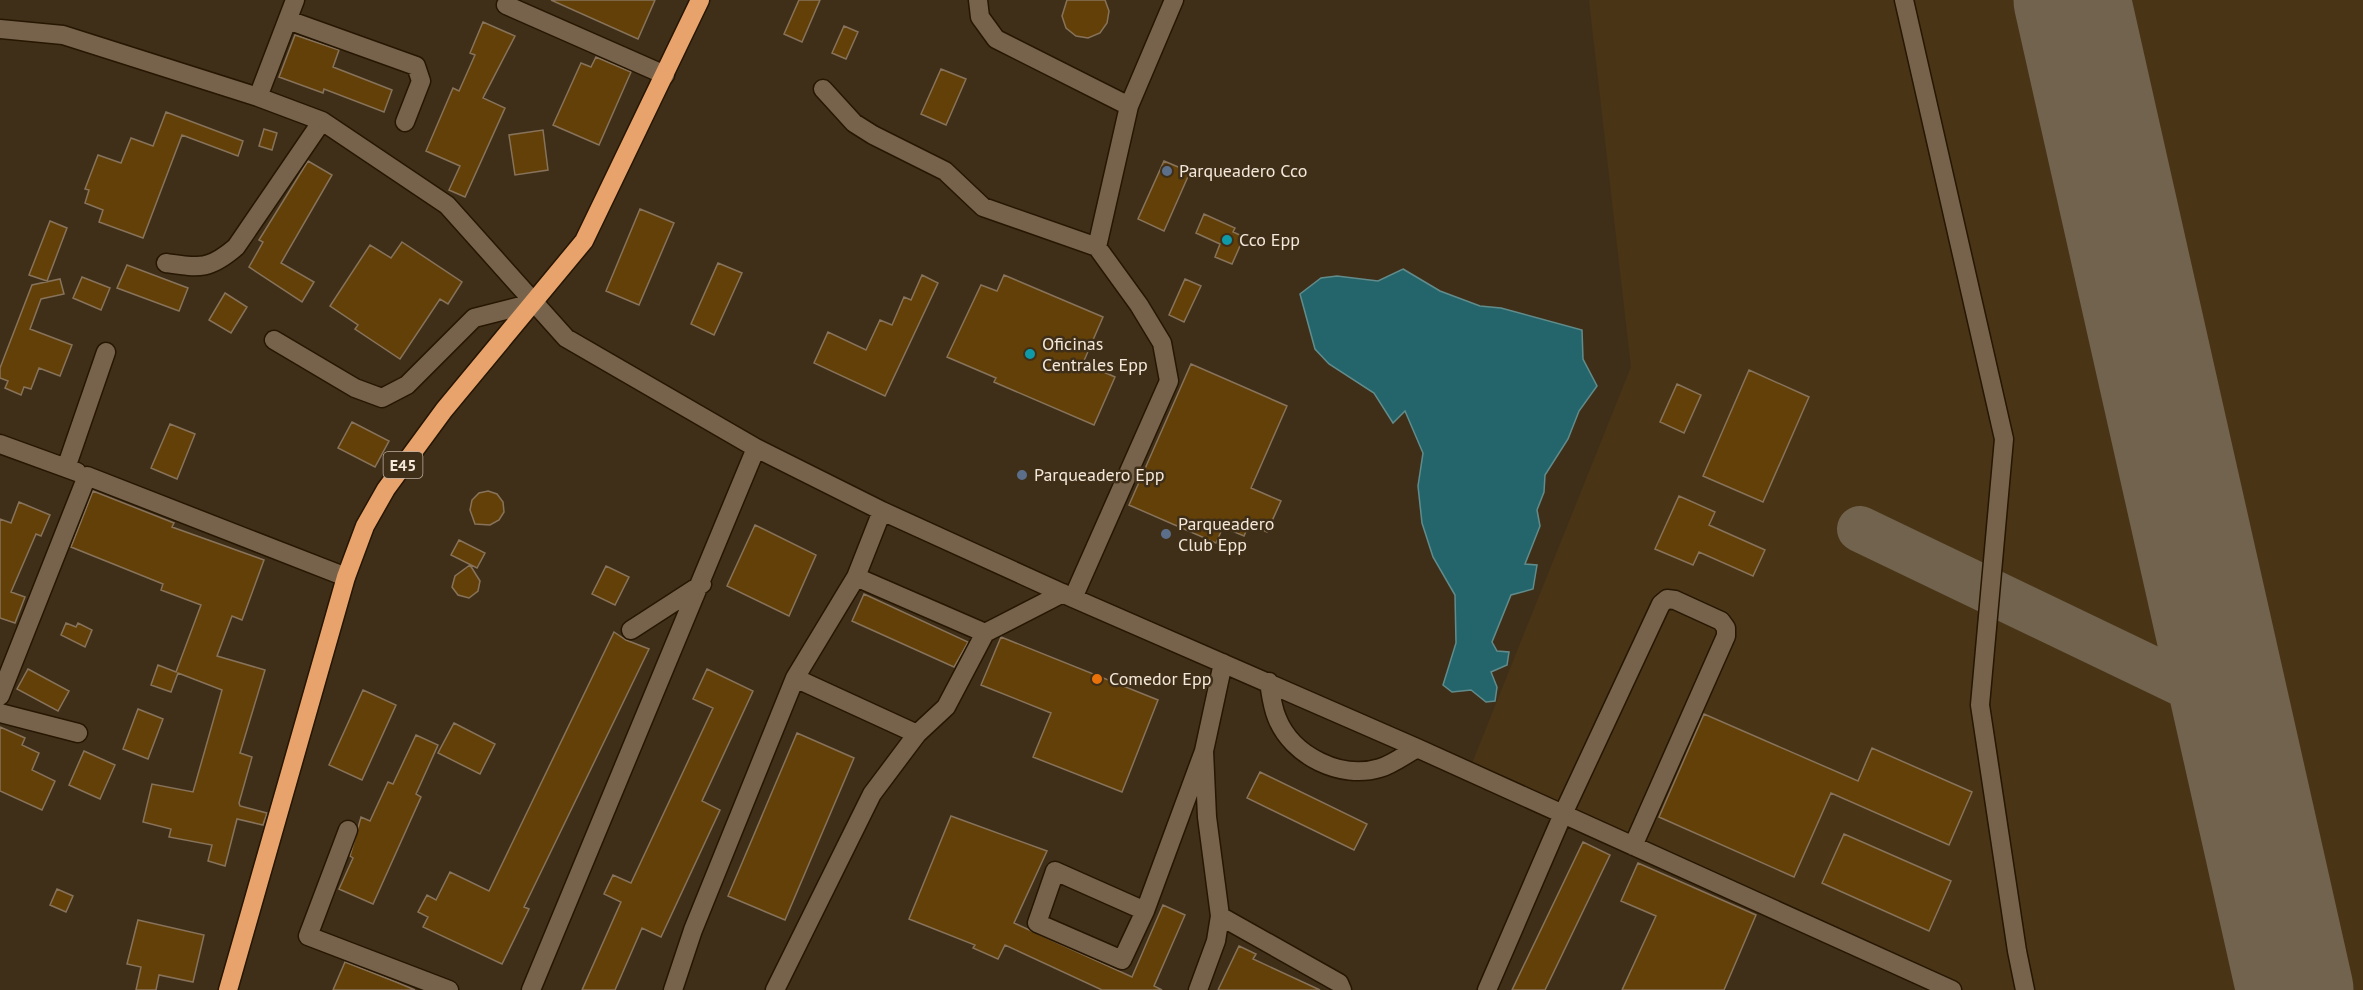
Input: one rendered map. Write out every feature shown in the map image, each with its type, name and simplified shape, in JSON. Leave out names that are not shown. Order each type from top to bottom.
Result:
[{"type":"highway","name":"E45","points":[[228,990],[345,577],[365,526],[386,489],[444,410],[584,241],[700,0]]},
{"type":"street","points":[[258,97],[295,0]]},
{"type":"street","points":[[978,0],[980,17],[996,39],[1129,106]]},
{"type":"street","points":[[1097,247],[1129,106],[1174,0]]},
{"type":"street","points":[[1904,0],[2004,439],[1980,705],[2017,951],[2025,990]]},
{"type":"street","points":[[506,5],[665,75]]},
{"type":"street","points":[[288,20],[416,66],[421,81],[405,122]]},
{"type":"street","points":[[0,29],[63,35],[258,97],[322,121],[447,205],[504,266],[533,303],[566,338],[756,448],[882,511],[1417,748],[1948,989]]},
{"type":"street","points":[[775,990],[872,794],[917,734],[946,707],[985,633],[1068,595],[1169,381],[1162,344],[1139,306],[1097,247],[983,207],[945,171],[854,123],[823,89]]},
{"type":"street","points":[[166,263],[195,267],[218,263],[236,247],[322,121]]},
{"type":"street","points":[[274,340],[354,388],[382,398],[407,385],[474,318],[533,303]]},
{"type":"street","points":[[66,468],[106,352]]},
{"type":"street","points":[[0,444],[345,577]]},
{"type":"street","points":[[531,990],[702,584],[756,448]]},
{"type":"street","points":[[0,696],[87,476]]},
{"type":"street","points":[[673,990],[693,930],[795,678],[856,577],[882,511]]},
{"type":"street","points":[[856,577],[985,633]]},
{"type":"street","points":[[631,630],[702,584]]},
{"type":"street","points":[[1487,990],[1563,814],[1661,604],[1668,599],[1675,600],[1721,621],[1726,627],[1726,636],[1633,846]]},
{"type":"street","points":[[1145,911],[1055,871],[1036,923],[1122,960],[1145,911],[1204,751],[1223,663]]},
{"type":"street","points":[[795,678],[917,734]]},
{"type":"street","points":[[1269,682],[1272,705],[1278,721],[1294,744],[1316,761],[1347,771],[1380,768],[1417,748]]},
{"type":"street","points":[[0,713],[78,733]]},
{"type":"street","points":[[1198,990],[1216,941],[1220,916],[1207,817],[1204,751]]},
{"type":"street","points":[[348,830],[308,936],[448,990]]},
{"type":"street","points":[[1220,916],[1339,983],[1342,990]]},
{"type":"shaded area","points":[[1589,0],[2363,0],[2363,990],[1963,990],[1467,776],[1631,367]]},
{"type":"water","points":[[1403,269],[1440,291],[1480,306],[1501,308],[1582,330],[1583,359],[1597,386],[1579,411],[1568,439],[1545,475],[1544,492],[1537,510],[1540,526],[1525,564],[1537,565],[1533,589],[1511,595],[1492,642],[1497,651],[1509,652],[1507,665],[1491,672],[1497,687],[1495,701],[1486,702],[1471,690],[1452,692],[1443,685],[1456,643],[1455,595],[1433,557],[1422,523],[1418,486],[1423,453],[1405,411],[1393,423],[1374,393],[1329,364],[1315,349],[1300,294],[1321,278],[1337,276],[1378,281]]},
{"type":"building","points":[[551,0],[655,0],[638,39]]},
{"type":"building","points":[[799,0],[820,0],[802,42],[784,34]]},
{"type":"building","points":[[1067,0],[1105,0],[1109,11],[1107,23],[1100,33],[1088,38],[1076,36],[1066,28],[1062,16]]},
{"type":"building","points":[[483,22],[515,36],[483,98],[505,108],[465,197],[449,190],[460,166],[426,151],[453,88],[459,91],[475,55],[470,53]]},
{"type":"building","points":[[844,26],[858,32],[846,59],[832,53]]},
{"type":"building","points":[[295,35],[339,50],[333,67],[392,90],[384,112],[324,89],[323,93],[279,77]]},
{"type":"building","points":[[596,57],[631,72],[599,145],[553,125],[581,63],[591,67]]},
{"type":"building","points":[[941,69],[966,79],[946,125],[921,114]]},
{"type":"building","points":[[166,112],[243,141],[238,156],[182,135],[143,238],[99,222],[103,210],[85,203],[89,190],[85,189],[98,155],[121,163],[131,138],[153,146]]},
{"type":"building","points":[[264,129],[277,133],[272,150],[259,146]]},
{"type":"building","points":[[543,130],[548,170],[515,175],[509,135]]},
{"type":"building","points":[[308,161],[332,175],[281,263],[314,282],[302,302],[249,267],[263,242],[259,240]]},
{"type":"building","points":[[1164,161],[1190,172],[1164,231],[1138,219]]},
{"type":"building","points":[[640,209],[674,223],[639,305],[606,291]]},
{"type":"building","name":"Cco Epp","points":[[1204,214],[1235,228],[1233,232],[1244,237],[1232,264],[1215,257],[1220,244],[1196,233]]},
{"type":"building","points":[[50,221],[67,228],[47,281],[29,275]]},
{"type":"building","points":[[402,242],[462,282],[448,304],[440,299],[400,359],[355,329],[358,325],[330,306],[370,245],[391,258]]},
{"type":"building","points":[[718,263],[742,273],[714,335],[691,324]]},
{"type":"building","points":[[127,265],[188,288],[179,311],[117,288]]},
{"type":"building","points":[[922,275],[938,283],[885,396],[814,363],[828,332],[866,350],[880,320],[892,325],[904,297],[911,300]]},
{"type":"building","name":"Oficinas Centrales Epp","points":[[1004,275],[1103,317],[1083,363],[1115,377],[1094,425],[994,382],[996,378],[947,357],[981,285],[997,291]]},
{"type":"building","points":[[82,277],[110,288],[101,310],[73,298]]},
{"type":"building","points":[[60,279],[64,294],[41,299],[30,329],[72,345],[60,376],[39,368],[31,389],[24,387],[21,395],[5,388],[8,381],[0,378],[0,368],[32,285]]},
{"type":"building","points":[[1185,279],[1201,286],[1184,322],[1169,315]]},
{"type":"building","points":[[225,293],[247,307],[231,333],[209,320]]},
{"type":"building","points":[[1191,364],[1287,406],[1251,488],[1281,501],[1267,532],[1249,524],[1244,536],[1223,527],[1216,543],[1129,505]]},
{"type":"building","points":[[1749,370],[1809,397],[1763,502],[1703,476]]},
{"type":"building","points":[[1677,384],[1701,395],[1684,433],[1660,422]]},
{"type":"building","points":[[352,422],[389,441],[375,467],[338,448]]},
{"type":"building","points":[[170,424],[195,434],[177,479],[151,468]]},
{"type":"building","points":[[93,491],[174,523],[172,527],[264,560],[242,620],[232,616],[217,656],[265,670],[240,753],[252,757],[239,803],[240,806],[267,813],[263,825],[237,819],[225,866],[208,861],[212,845],[169,837],[171,829],[143,822],[152,784],[193,792],[222,690],[178,673],[171,692],[151,685],[158,665],[176,672],[201,605],[161,590],[163,584],[71,547]]},
{"type":"building","points":[[488,491],[497,494],[503,502],[504,512],[499,520],[490,525],[475,524],[470,510],[472,500],[479,493]]},
{"type":"building","points":[[1679,496],[1715,512],[1709,525],[1765,550],[1753,576],[1699,552],[1693,565],[1655,549]]},
{"type":"building","points":[[19,502],[50,515],[41,536],[36,534],[11,592],[25,597],[15,623],[0,618],[0,519],[11,523]]},
{"type":"building","points":[[755,525],[816,555],[789,616],[727,586]]},
{"type":"building","points":[[459,540],[485,553],[477,568],[451,555]]},
{"type":"building","points":[[470,565],[480,581],[478,591],[469,598],[458,595],[452,587],[455,576]]},
{"type":"building","points":[[606,566],[629,577],[615,605],[592,594]]},
{"type":"building","points":[[864,594],[968,642],[954,667],[852,621]]},
{"type":"building","points":[[66,623],[76,627],[78,623],[92,630],[85,647],[61,635]]},
{"type":"building","points":[[614,632],[626,640],[649,649],[524,907],[529,909],[502,964],[423,927],[428,917],[418,912],[427,895],[436,900],[450,872],[489,891]]},
{"type":"building","points":[[1001,637],[1158,700],[1122,792],[1033,757],[1051,713],[981,685]]},
{"type":"building","points":[[28,669],[69,691],[58,711],[17,689]]},
{"type":"building","points":[[707,669],[753,691],[702,801],[720,810],[661,937],[642,928],[615,990],[582,990],[621,902],[604,894],[613,875],[631,883],[713,708],[693,699]]},
{"type":"building","points":[[363,690],[396,705],[362,780],[329,765]]},
{"type":"building","points":[[138,709],[163,719],[148,759],[123,749]]},
{"type":"building","points":[[1704,714],[1858,781],[1872,748],[1972,792],[1949,845],[1831,793],[1794,877],[1659,817]]},
{"type":"building","points":[[454,723],[495,744],[480,774],[438,753]]},
{"type":"building","points":[[0,727],[25,738],[22,745],[39,753],[32,770],[55,781],[42,810],[0,791]]},
{"type":"building","points":[[797,733],[854,758],[785,920],[728,896]]},
{"type":"building","points":[[416,735],[438,745],[416,794],[421,797],[373,904],[339,889],[353,858],[350,856],[361,817],[370,821],[388,782],[393,784]]},
{"type":"building","points":[[84,751],[115,765],[100,799],[69,785]]},
{"type":"building","points":[[1260,772],[1367,824],[1354,850],[1247,798]]},
{"type":"building","points":[[951,816],[1047,851],[1014,923],[1132,977],[1163,905],[1185,915],[1154,986],[1162,990],[1102,990],[1005,945],[998,959],[973,948],[975,945],[909,919]]},
{"type":"building","points":[[1844,834],[1951,881],[1929,931],[1822,883]]},
{"type":"building","points":[[1583,842],[1610,855],[1545,990],[1512,990]]},
{"type":"building","points":[[1638,863],[1756,915],[1724,990],[1622,990],[1656,916],[1621,901]]},
{"type":"building","points":[[57,889],[73,896],[66,912],[50,905]]},
{"type":"building","points":[[138,920],[204,935],[193,982],[159,975],[156,990],[136,990],[141,967],[127,964]]},
{"type":"building","points":[[1239,946],[1256,954],[1253,959],[1320,990],[1218,990]]},
{"type":"building","points":[[345,962],[396,982],[415,990],[333,990]]},
{"type":"taxiway","points":[[1860,529],[2231,707]]},
{"type":"runway","points":[[2072,0],[2295,990]]},
{"type":"place","name":"Parqueadero Cco","points":[[1167,171]]},
{"type":"place","name":"Cco Epp","points":[[1227,240]]},
{"type":"place","name":"Oficinas Centrales Epp","points":[[1030,354]]},
{"type":"place","name":"Parqueadero Epp","points":[[1022,475]]},
{"type":"place","name":"Parqueadero Club Epp","points":[[1166,534]]},
{"type":"place","name":"Comedor Epp","points":[[1097,679]]}]
